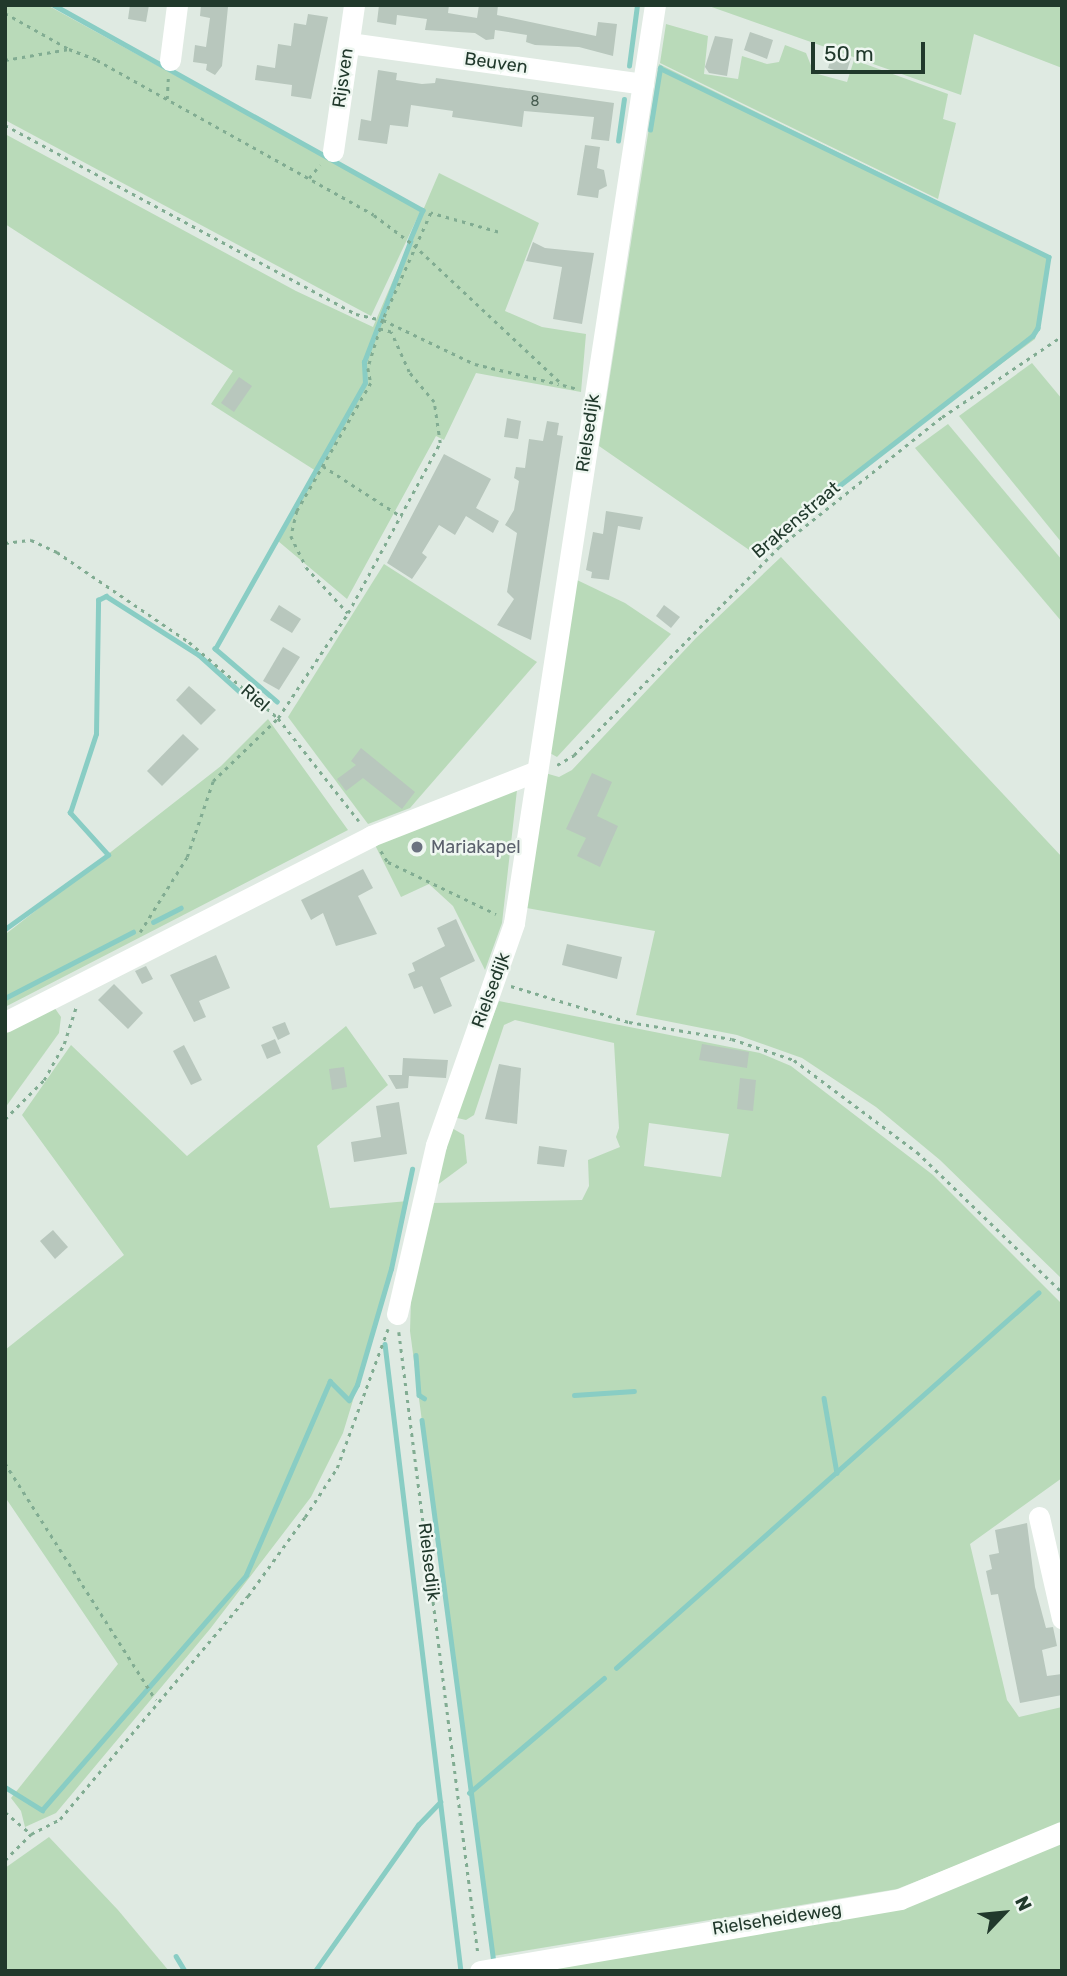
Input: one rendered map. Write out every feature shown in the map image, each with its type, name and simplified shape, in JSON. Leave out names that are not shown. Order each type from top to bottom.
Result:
[{"type":"street","points":[[170,60],[177,5]]},
{"type":"street","name":"Rijsven","points":[[329,155],[354,5]]},
{"type":"street","name":"Rielsedijk","points":[[397,1314],[436,1145],[514,923],[655,5]]},
{"type":"street","name":"Beuven","points":[[349,43],[643,84]]},
{"type":"street","points":[[5,1021],[371,836],[537,771]]},
{"type":"street","points":[[1040,1517],[1062,1618]]},
{"type":"street","name":"Rielseheideweg","points":[[480,1969],[900,1899],[1062,1832]]},
{"type":"path","points":[[5,13],[167,99],[374,215],[414,245],[563,385]]},
{"type":"path","points":[[5,60],[69,49]]},
{"type":"path","points":[[167,99],[170,60]]},
{"type":"path","points":[[5,125],[356,314],[380,319],[475,364],[594,392]]},
{"type":"path","points":[[309,178],[329,155]]},
{"type":"path","points":[[348,613],[306,567],[291,536],[297,511],[371,383],[368,368],[380,329],[380,319],[427,218],[436,211],[498,232]]},
{"type":"path","points":[[131,957],[131,947],[187,857],[213,781],[278,718],[348,613],[403,518],[440,443],[434,402],[409,372],[391,332],[380,329]]},
{"type":"path","name":"Brakenstraat","points":[[574,755],[779,547],[942,417],[1062,336]]},
{"type":"path","points":[[323,466],[403,518]]},
{"type":"path","name":"Riel","points":[[5,543],[31,540],[40,544],[189,642],[278,718],[371,836],[388,862],[514,923]]},
{"type":"path","points":[[496,977],[517,990],[569,1006],[629,1022],[732,1039],[794,1060],[917,1152],[1062,1292]]},
{"type":"path","points":[[5,1119],[44,1080],[64,1044],[81,984]]},
{"type":"path","points":[[5,1860],[31,1834],[60,1819],[156,1700],[248,1596],[337,1468],[382,1340],[397,1314]]},
{"type":"path","name":"Rielsedijk","points":[[397,1314],[480,1969]]},
{"type":"path","points":[[5,1464],[156,1700]]},
{"type":"path","points":[[5,1812],[31,1834]]},
{"type":"green space","points":[[5,5],[47,5],[421,210],[371,316],[5,120]]},
{"type":"green space","points":[[706,5],[1062,5],[1062,68],[974,34],[961,95]]},
{"type":"green space","points":[[666,24],[708,36],[704,74],[738,79],[742,56],[767,64],[779,62],[785,45],[806,53],[814,73],[847,82],[854,60],[948,94],[943,119],[956,123],[938,199],[660,63]]},
{"type":"green space","points":[[659,64],[1051,257],[1035,339],[865,464],[755,554],[599,446]]},
{"type":"green space","points":[[5,134],[296,291],[373,327],[439,173],[539,223],[505,311],[542,327],[586,334],[581,392],[476,373],[444,440],[436,436],[347,599],[278,541],[316,471],[211,404],[233,371],[5,224]]},
{"type":"green space","points":[[1032,363],[1062,399],[1062,543],[959,416]]},
{"type":"green space","points":[[948,424],[1062,560],[1062,622],[915,448]]},
{"type":"green space","points":[[781,557],[1062,857],[1062,1279],[940,1160],[876,1107],[802,1058],[737,1035],[636,1015],[655,931],[521,907],[545,773],[559,777],[572,770],[696,638]]},
{"type":"green space","points":[[384,564],[537,662],[410,808],[368,824],[288,717]]},
{"type":"green space","points":[[577,580],[625,603],[671,634],[557,757],[548,752]]},
{"type":"green space","points":[[268,719],[348,830],[5,1007],[7,933],[221,766]]},
{"type":"green space","points":[[517,790],[502,923],[485,970],[453,906],[429,884],[401,897],[374,843]]},
{"type":"green space","points":[[499,1001],[760,1053],[791,1066],[933,1175],[1062,1304],[1062,1478],[970,1544],[1007,1700],[1019,1717],[1062,1707],[1062,1824],[897,1889],[493,1956],[410,1331],[411,1300],[432,1203],[582,1200],[589,1186],[588,1160],[620,1147],[616,1137],[619,1128],[614,1043],[515,1020],[504,1025],[474,1115],[466,1120],[453,1117]],"holes":[[[649,1123],[729,1134],[721,1177],[644,1166]]]},
{"type":"green space","points":[[54,1007],[61,1017],[59,1033],[5,1108],[5,1030]]},
{"type":"green space","points":[[346,1026],[388,1085],[317,1146],[330,1208],[408,1201],[393,1269],[343,1433],[311,1497],[210,1629],[56,1813],[25,1827],[21,1811],[11,1798],[118,1664],[5,1497],[5,1350],[124,1255],[22,1115],[71,1045],[187,1156]]},
{"type":"green space","points":[[450,1127],[464,1135],[467,1163],[436,1186]]},
{"type":"green space","points":[[49,1837],[118,1910],[169,1971],[5,1971],[5,1868]]},
{"type":"green space","points":[[1062,1843],[1062,1971],[523,1971],[904,1908]]},
{"type":"building","points":[[130,5],[149,5],[146,22],[128,19]]},
{"type":"building","points":[[201,5],[228,7],[222,66],[215,75],[206,70],[207,64],[193,62],[195,45],[206,47],[210,18],[200,16]]},
{"type":"building","points":[[379,5],[449,5],[448,13],[477,18],[479,5],[498,5],[497,15],[596,36],[598,22],[617,24],[613,56],[579,47],[535,45],[526,42],[527,35],[495,30],[494,39],[486,40],[475,33],[425,30],[427,19],[397,15],[396,25],[377,22]]},
{"type":"building","points":[[308,14],[328,17],[311,99],[291,96],[292,85],[255,80],[257,65],[275,68],[278,44],[291,46],[294,23],[306,25]]},
{"type":"building","points":[[750,32],[773,40],[767,59],[744,50]]},
{"type":"building","points":[[715,36],[733,39],[727,76],[709,73],[705,67]]},
{"type":"building","points":[[833,52],[851,58],[846,74],[828,68]]},
{"type":"building","points":[[378,70],[397,73],[396,80],[422,84],[435,83],[436,78],[614,103],[609,141],[591,139],[594,117],[524,111],[522,127],[452,117],[453,111],[411,105],[408,127],[390,125],[387,144],[358,140],[361,119],[371,121]]},
{"type":"building","points":[[585,145],[600,147],[597,168],[604,170],[607,186],[599,190],[598,198],[577,195]]},
{"type":"building","points":[[533,242],[545,248],[594,253],[582,324],[553,319],[562,267],[526,261]]},
{"type":"building","points":[[239,377],[252,386],[234,412],[221,403]]},
{"type":"building","points":[[507,418],[521,421],[518,439],[504,437]]},
{"type":"building","points":[[547,421],[559,423],[557,435],[563,436],[531,640],[497,625],[514,599],[507,592],[517,533],[505,525],[514,510],[519,481],[514,478],[516,467],[525,468],[529,439],[543,441]]},
{"type":"building","points":[[444,454],[491,479],[476,508],[499,521],[493,533],[466,516],[455,535],[439,525],[422,553],[427,557],[412,579],[387,563]]},
{"type":"building","points":[[606,511],[643,517],[640,530],[618,526],[609,580],[591,578],[592,572],[586,570],[593,532],[603,534]]},
{"type":"building","points":[[279,605],[301,619],[292,633],[270,620]]},
{"type":"building","points":[[664,605],[680,617],[671,628],[656,616]]},
{"type":"building","points":[[283,647],[300,657],[279,690],[263,681]]},
{"type":"building","points":[[189,686],[216,710],[201,725],[176,700]]},
{"type":"building","points":[[183,734],[199,749],[162,786],[147,771]]},
{"type":"building","points":[[361,748],[415,792],[402,809],[363,778],[346,791],[337,779],[356,765],[351,761]]},
{"type":"building","points":[[592,773],[612,782],[597,816],[618,826],[600,867],[577,856],[586,838],[566,829]]},
{"type":"building","points":[[363,869],[373,888],[358,896],[377,934],[336,946],[323,913],[311,920],[301,900]]},
{"type":"building","points":[[456,919],[475,961],[440,978],[452,1006],[434,1014],[422,986],[414,989],[408,974],[415,971],[412,963],[445,946],[437,928]]},
{"type":"building","points":[[567,944],[622,957],[617,979],[562,965]]},
{"type":"building","points":[[216,955],[230,988],[199,1001],[206,1017],[194,1022],[170,975]]},
{"type":"building","points":[[146,966],[153,979],[142,984],[135,971]]},
{"type":"building","points":[[114,984],[143,1013],[128,1029],[98,1000]]},
{"type":"building","points":[[285,1022],[290,1034],[278,1040],[272,1027]]},
{"type":"building","points":[[275,1039],[281,1053],[267,1059],[261,1045]]},
{"type":"building","points":[[702,1044],[749,1052],[747,1068],[699,1060]]},
{"type":"building","points":[[184,1045],[202,1080],[191,1085],[173,1051]]},
{"type":"building","points":[[403,1058],[448,1060],[446,1078],[409,1076],[408,1088],[396,1089],[388,1075],[402,1075]]},
{"type":"building","points":[[499,1064],[521,1068],[517,1124],[485,1119]]},
{"type":"building","points":[[344,1067],[347,1087],[332,1090],[329,1069]]},
{"type":"building","points":[[740,1078],[756,1080],[753,1111],[737,1109]]},
{"type":"building","points":[[399,1102],[407,1154],[354,1162],[351,1142],[381,1137],[376,1106]]},
{"type":"building","points":[[539,1146],[567,1150],[564,1167],[537,1164]]},
{"type":"building","points":[[53,1230],[68,1247],[55,1259],[40,1241]]},
{"type":"building","points":[[1027,1523],[1035,1587],[1046,1628],[1053,1627],[1057,1646],[1042,1650],[1047,1676],[1062,1674],[1062,1695],[1020,1703],[998,1594],[991,1595],[986,1571],[992,1569],[989,1555],[999,1553],[995,1530]]},
{"type":"waterway","points":[[54,5],[423,210],[410,241]]},
{"type":"waterway","points":[[629,66],[637,5]]},
{"type":"waterway","points":[[650,130],[660,68],[1049,257],[1038,328],[1033,336],[756,551]]},
{"type":"waterway","points":[[618,141],[624,99]]},
{"type":"waterway","points":[[277,702],[215,649],[365,383],[364,362],[410,242]]},
{"type":"waterway","points":[[5,929],[108,855],[70,813],[96,734],[98,600],[106,596],[199,655],[239,691]]},
{"type":"waterway","points":[[153,922],[181,908]]},
{"type":"waterway","points":[[5,998],[133,932]]},
{"type":"waterway","points":[[5,1787],[42,1810],[246,1575],[330,1381],[349,1400],[357,1385],[391,1269],[412,1169]]},
{"type":"waterway","points":[[616,1668],[1038,1293]]},
{"type":"waterway","points":[[385,1344],[461,1971]]},
{"type":"waterway","points":[[416,1355],[419,1395],[424,1398]]},
{"type":"waterway","points":[[574,1395],[634,1391]]},
{"type":"waterway","points":[[824,1398],[837,1473]]},
{"type":"waterway","points":[[422,1420],[494,1963]]},
{"type":"waterway","points":[[469,1793],[604,1678]]},
{"type":"waterway","points":[[315,1971],[418,1825],[440,1802]]},
{"type":"waterway","points":[[176,1956],[185,1971]]},
{"type":"place","name":"Mariakapel","points":[[417,847]]}]
